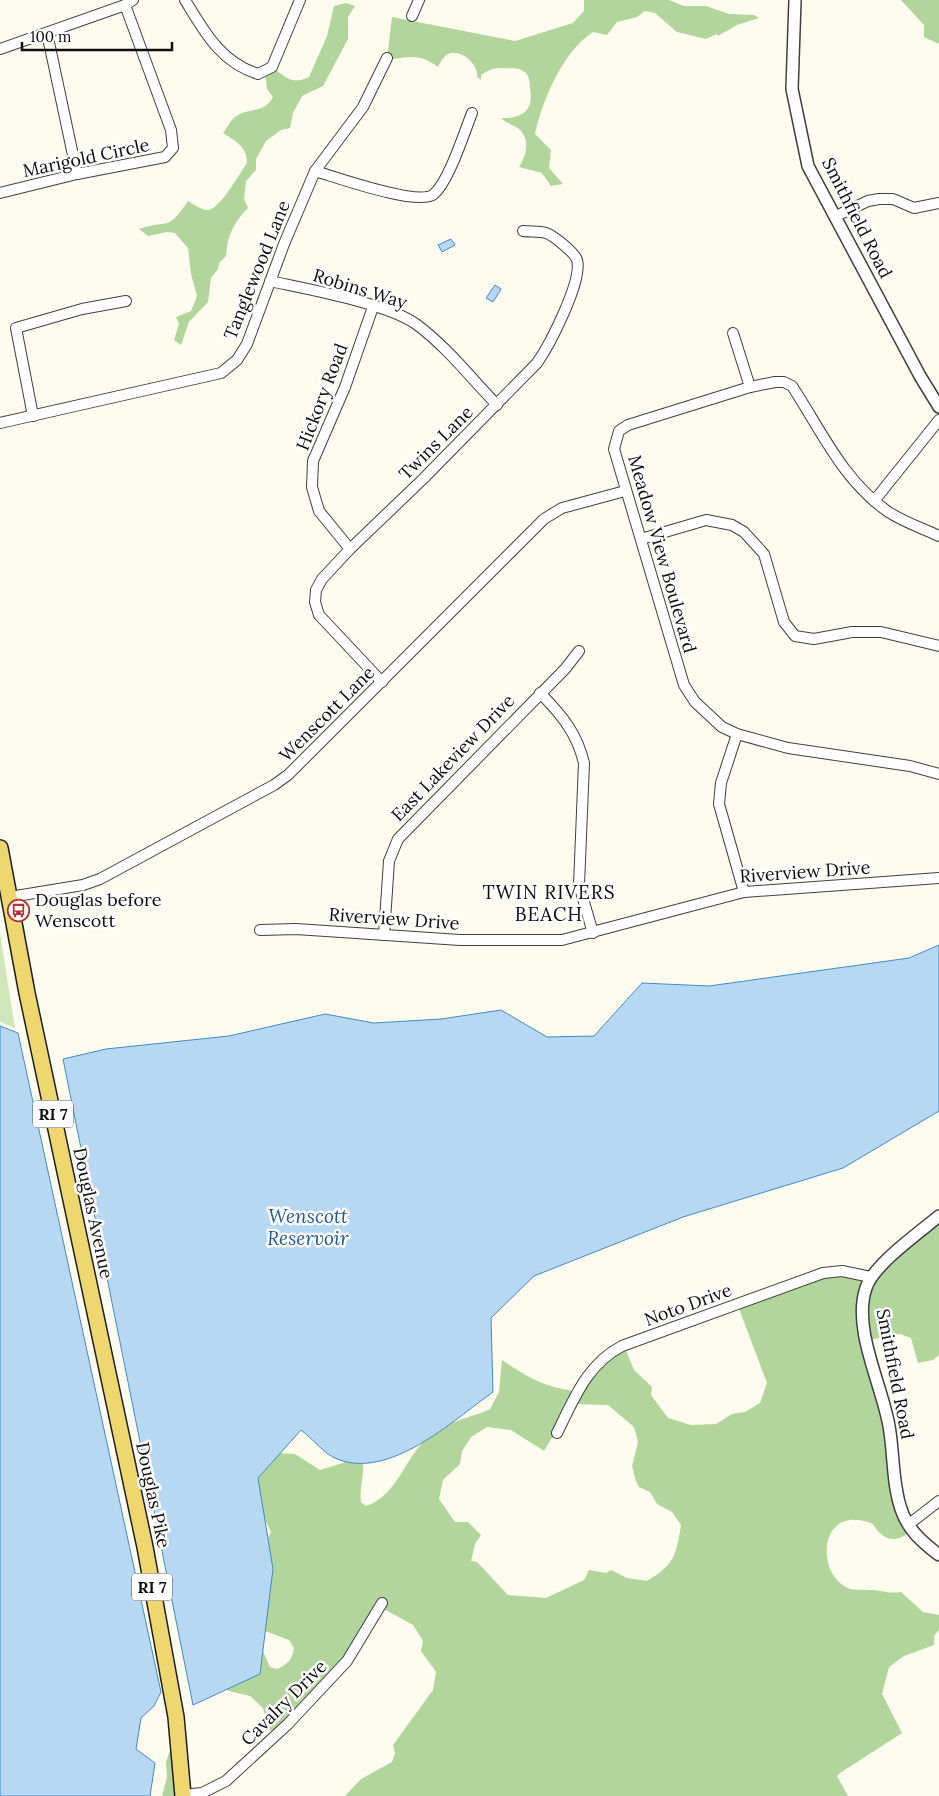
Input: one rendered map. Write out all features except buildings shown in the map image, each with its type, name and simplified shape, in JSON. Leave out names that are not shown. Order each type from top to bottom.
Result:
[{"type":"main road","name":"Douglas Avenue","points":[[0,848],[26,993],[109,1379]]},
{"type":"main road","name":"Douglas Pike","points":[[109,1379],[145,1547],[176,1717],[183,1795]]},
{"type":"street","points":[[185,0],[207,36],[222,54],[234,63],[258,74],[272,67],[300,0]]},
{"type":"street","points":[[412,16],[419,0]]},
{"type":"street","name":"Smithfield Road","points":[[795,0],[792,89],[808,166],[920,376],[939,407]]},
{"type":"street","points":[[0,49],[129,2]]},
{"type":"street","name":"Marigold Circle","points":[[0,193],[77,174],[165,157],[173,148],[171,130],[129,2]]},
{"type":"street","points":[[47,33],[77,174]]},
{"type":"street","name":"Tanglewood Lane","points":[[0,423],[221,373],[230,368],[246,344],[315,171],[363,107],[387,58]]},
{"type":"street","points":[[315,171],[399,195],[418,199],[428,198],[439,189],[447,174],[472,114]]},
{"type":"street","points":[[836,216],[863,203],[879,199],[893,199],[914,208],[939,203]]},
{"type":"street","name":"Twins Lane","points":[[382,682],[319,615],[315,602],[316,590],[322,579],[350,549],[537,364],[551,343],[577,273],[578,262],[574,254],[547,234],[522,231]]},
{"type":"street","name":"Robins Way","points":[[270,281],[399,315],[415,324],[435,341],[497,405]]},
{"type":"street","points":[[33,416],[16,328],[82,309],[126,301]]},
{"type":"street","name":"Hickory Road","points":[[350,549],[318,511],[312,487],[313,461],[345,387],[373,307]]},
{"type":"street","points":[[733,334],[750,387]]},
{"type":"street","name":"Meadow View Boulevard","points":[[939,536],[899,518],[874,501],[847,473],[824,441],[792,386],[784,382],[750,387],[622,427],[614,442],[614,449],[625,491],[684,685],[706,714],[722,727],[737,734],[788,748],[910,766],[939,774]]},
{"type":"street","points":[[874,501],[939,420]]},
{"type":"street","name":"Wenscott Lane","points":[[10,897],[83,885],[100,879],[274,785],[288,775],[544,519],[562,508],[625,491]]},
{"type":"street","points":[[641,539],[706,520],[732,525],[744,532],[764,554],[784,622],[795,636],[814,639],[852,632],[881,632],[939,646]]},
{"type":"street","name":"East Lakeview Drive","points":[[384,935],[388,861],[398,839],[405,829],[540,693],[578,651]]},
{"type":"street","points":[[540,693],[570,726],[581,748],[584,763],[579,885],[593,933]]},
{"type":"street","points":[[737,734],[721,783],[719,804],[744,892]]},
{"type":"street","name":"Riverview Drive","points":[[260,930],[296,929],[460,940],[562,940],[744,892],[939,878]]},
{"type":"street","points":[[871,1277],[939,1216]]},
{"type":"street","name":"Noto Drive","points":[[557,1433],[586,1378],[596,1364],[608,1353],[823,1272],[842,1271],[871,1277]]},
{"type":"street","name":"Smithfield Road","points":[[871,1277],[866,1288],[863,1305],[864,1326],[889,1425],[898,1499],[908,1525],[916,1536],[939,1555]]},
{"type":"street","points":[[908,1525],[939,1501]]},
{"type":"street","name":"Cavalry Drive","points":[[183,1795],[202,1794],[226,1782],[295,1718],[347,1661],[382,1603]]},
{"type":"green space","points":[[584,0],[669,0],[684,6],[706,6],[729,14],[754,15],[759,18],[737,25],[718,36],[717,34],[706,39],[677,32],[655,13],[645,11],[637,17],[617,22],[607,35],[593,32],[582,40],[572,51],[555,78],[538,121],[535,134],[551,150],[549,168],[563,184],[551,186],[542,173],[519,167],[524,158],[525,138],[519,129],[501,118],[521,115],[528,107],[531,96],[530,82],[527,74],[521,69],[500,68],[489,70],[481,75],[481,80],[477,77],[476,68],[470,60],[461,54],[451,53],[446,55],[438,67],[414,57],[387,60],[392,17],[515,41],[573,23],[584,11]]},
{"type":"green space","points":[[901,0],[939,0],[939,44],[924,37],[924,25]]},
{"type":"green space","points":[[346,3],[355,6],[348,17],[348,39],[323,86],[302,96],[293,113],[290,128],[281,130],[266,141],[256,159],[256,170],[246,181],[244,199],[248,208],[232,230],[226,256],[219,263],[218,269],[211,278],[208,302],[189,322],[181,345],[174,340],[179,324],[176,317],[191,311],[197,296],[191,274],[188,248],[175,233],[167,232],[148,236],[139,229],[171,221],[188,201],[206,210],[211,209],[223,199],[247,163],[243,148],[223,133],[235,117],[265,106],[273,97],[267,89],[265,72],[273,68],[294,80],[309,77],[327,36],[334,6]]},
{"type":"green space","points":[[0,933],[15,1028],[0,1022]]},
{"type":"green space","points":[[939,1218],[939,1355],[933,1360],[918,1363],[911,1338],[900,1334],[869,1340],[904,1508],[915,1529],[903,1537],[892,1539],[882,1535],[873,1524],[855,1520],[841,1523],[832,1531],[828,1542],[827,1556],[830,1569],[837,1580],[848,1588],[892,1593],[901,1592],[923,1612],[939,1615],[939,1630],[934,1636],[934,1645],[904,1656],[889,1667],[882,1694],[902,1733],[837,1776],[848,1796],[345,1796],[361,1779],[392,1762],[395,1753],[393,1745],[433,1690],[436,1672],[421,1651],[423,1641],[413,1625],[382,1608],[362,1646],[348,1664],[279,1737],[269,1729],[263,1708],[250,1696],[229,1691],[219,1686],[262,1649],[270,1667],[277,1669],[291,1659],[293,1652],[294,1648],[289,1640],[252,1626],[265,1544],[271,1532],[257,1496],[257,1480],[260,1470],[278,1453],[295,1454],[320,1470],[349,1461],[363,1464],[361,1502],[366,1506],[386,1494],[419,1446],[434,1432],[449,1424],[490,1409],[499,1392],[502,1360],[536,1380],[553,1387],[574,1391],[591,1371],[625,1348],[634,1370],[652,1387],[651,1395],[668,1418],[691,1425],[716,1424],[732,1414],[745,1412],[760,1403],[767,1383],[738,1306],[837,1268],[872,1275]],"holes":[[[572,1404],[608,1405],[634,1427],[638,1442],[632,1466],[639,1487],[650,1492],[657,1504],[672,1512],[681,1525],[672,1559],[663,1570],[647,1581],[627,1578],[611,1570],[606,1573],[589,1570],[584,1580],[546,1598],[508,1595],[477,1562],[471,1561],[475,1544],[481,1535],[468,1522],[455,1522],[439,1499],[443,1480],[460,1464],[462,1451],[471,1437],[487,1427],[511,1430],[544,1451]]]},
{"type":"green space","points":[[174,1739],[186,1796],[162,1796],[167,1777],[166,1762]]},
{"type":"water","points":[[451,239],[455,245],[442,252],[438,245]]},
{"type":"water","points":[[495,285],[501,289],[493,302],[486,298]]},
{"type":"water","name":"Wenscott Reservoir","points":[[939,945],[939,1111],[843,1168],[683,1217],[534,1276],[491,1318],[493,1392],[440,1431],[399,1455],[378,1461],[357,1463],[337,1459],[327,1453],[301,1430],[258,1478],[273,1569],[260,1674],[193,1705],[63,1059],[106,1049],[229,1036],[325,1014],[374,1023],[441,1019],[501,1010],[547,1037],[594,1036],[642,983],[709,986],[909,958]]},
{"type":"water","points":[[0,1026],[18,1033],[161,1692],[154,1706],[141,1718],[136,1749],[155,1763],[150,1796],[0,1796]]},
{"type":"place","name":"Douglas before Wenscott","points":[[19,910]]},
{"type":"district","name":"TWIN RIVERS BEACH","points":[[549,903]]}]
